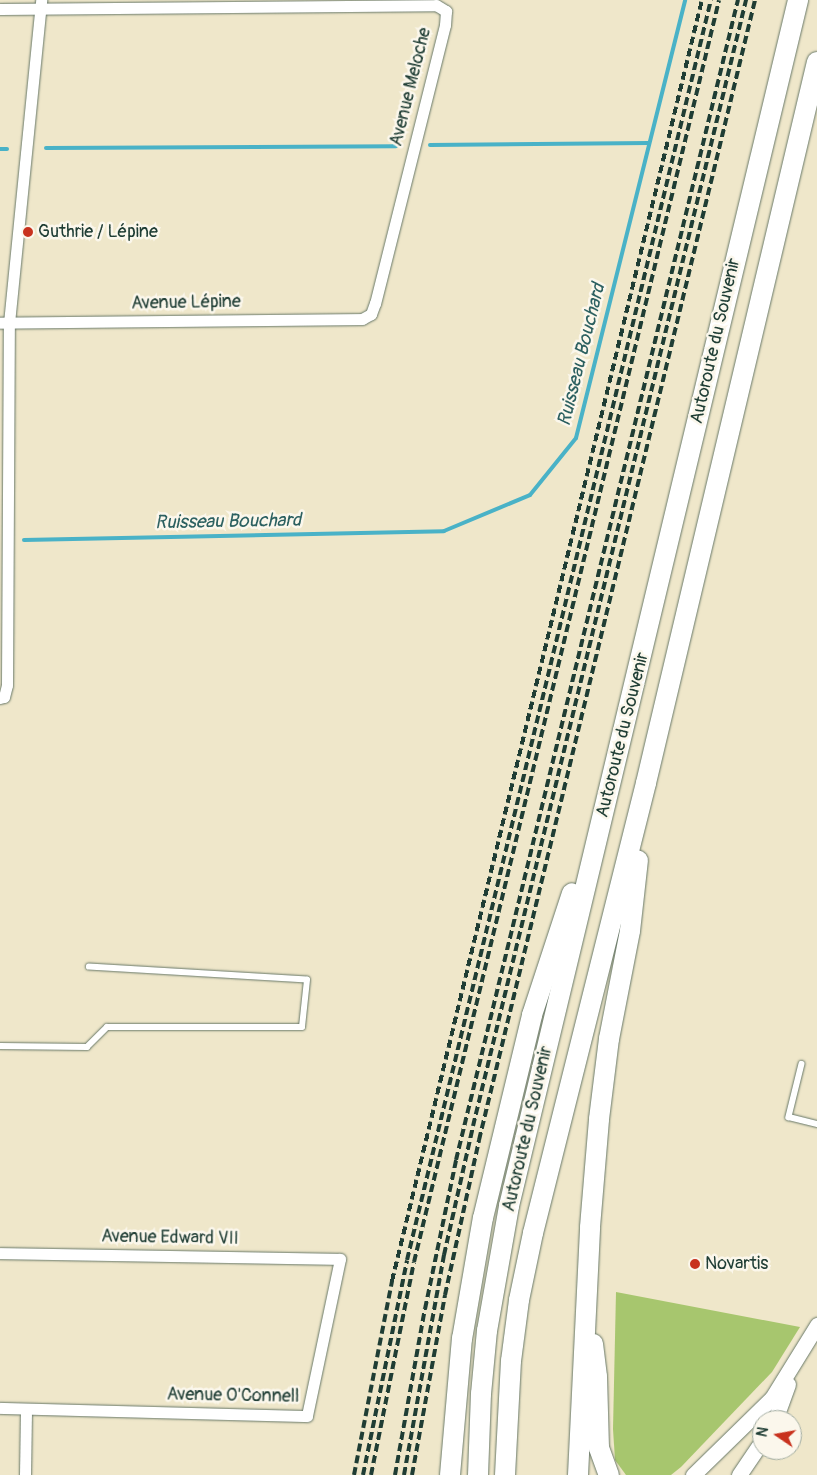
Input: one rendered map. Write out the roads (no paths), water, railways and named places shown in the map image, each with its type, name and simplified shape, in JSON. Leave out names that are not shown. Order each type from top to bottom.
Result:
[{"type":"highway","name":"Autoroute du Souvenir","points":[[478,1475],[483,1369],[490,1308],[501,1244],[798,0]]},
{"type":"highway","name":"Autoroute du Souvenir","points":[[505,1475],[511,1361],[524,1273],[550,1160],[646,783],[817,62]]},
{"type":"highway","points":[[450,1475],[462,1340],[488,1195],[532,1014],[620,751]]},
{"type":"highway","points":[[578,1475],[592,1197],[602,1095],[609,1039],[630,931],[646,783]]},
{"type":"highway","points":[[587,1296],[597,1377],[599,1448],[609,1475]]},
{"type":"main road","points":[[693,1475],[759,1413],[778,1390],[817,1325]]},
{"type":"main road","points":[[779,1410],[795,1364]]},
{"type":"main road","points":[[740,1475],[752,1456]]},
{"type":"street","name":"Avenue Meloche","points":[[0,9],[41,4],[436,6],[446,11],[440,44],[371,314]]},
{"type":"street","points":[[0,698],[4,697],[7,685],[5,323],[41,4]]},
{"type":"street","name":"Avenue Lépine","points":[[5,323],[353,319],[371,314]]},
{"type":"street","name":"Avenue Edward VII","points":[[0,1253],[340,1259]]},
{"type":"street","name":"Avenue O'Connell","points":[[0,1408],[307,1416],[340,1259]]},
{"type":"street","points":[[25,1475],[26,1409]]},
{"type":"lane","points":[[0,1046],[87,1048],[107,1027],[302,1027],[307,980],[89,967]]},
{"type":"lane","points":[[802,1064],[790,1117],[817,1124]]},
{"type":"waterway","name":"Ruisseau Bouchard","points":[[24,540],[444,531],[530,495],[576,438],[685,0]]},
{"type":"waterway","points":[[430,145],[649,143]]},
{"type":"waterway","points":[[46,148],[396,146]]},
{"type":"waterway","points":[[0,149],[7,149]]},
{"type":"railway","points":[[354,1475],[392,1281],[702,0]]},
{"type":"railway","points":[[363,1475],[407,1260],[711,0]]},
{"type":"railway","points":[[371,1475],[414,1262],[719,0]]},
{"type":"railway","points":[[395,1475],[425,1309],[456,1160],[738,0]]},
{"type":"railway","points":[[404,1475],[444,1255],[473,1126],[746,0]]},
{"type":"railway","points":[[412,1475],[445,1295],[479,1140],[755,0]]},
{"type":"place","name":"Guthrie / Lépine","points":[[28,232]]},
{"type":"place","name":"Novartis","points":[[695,1264]]}]
